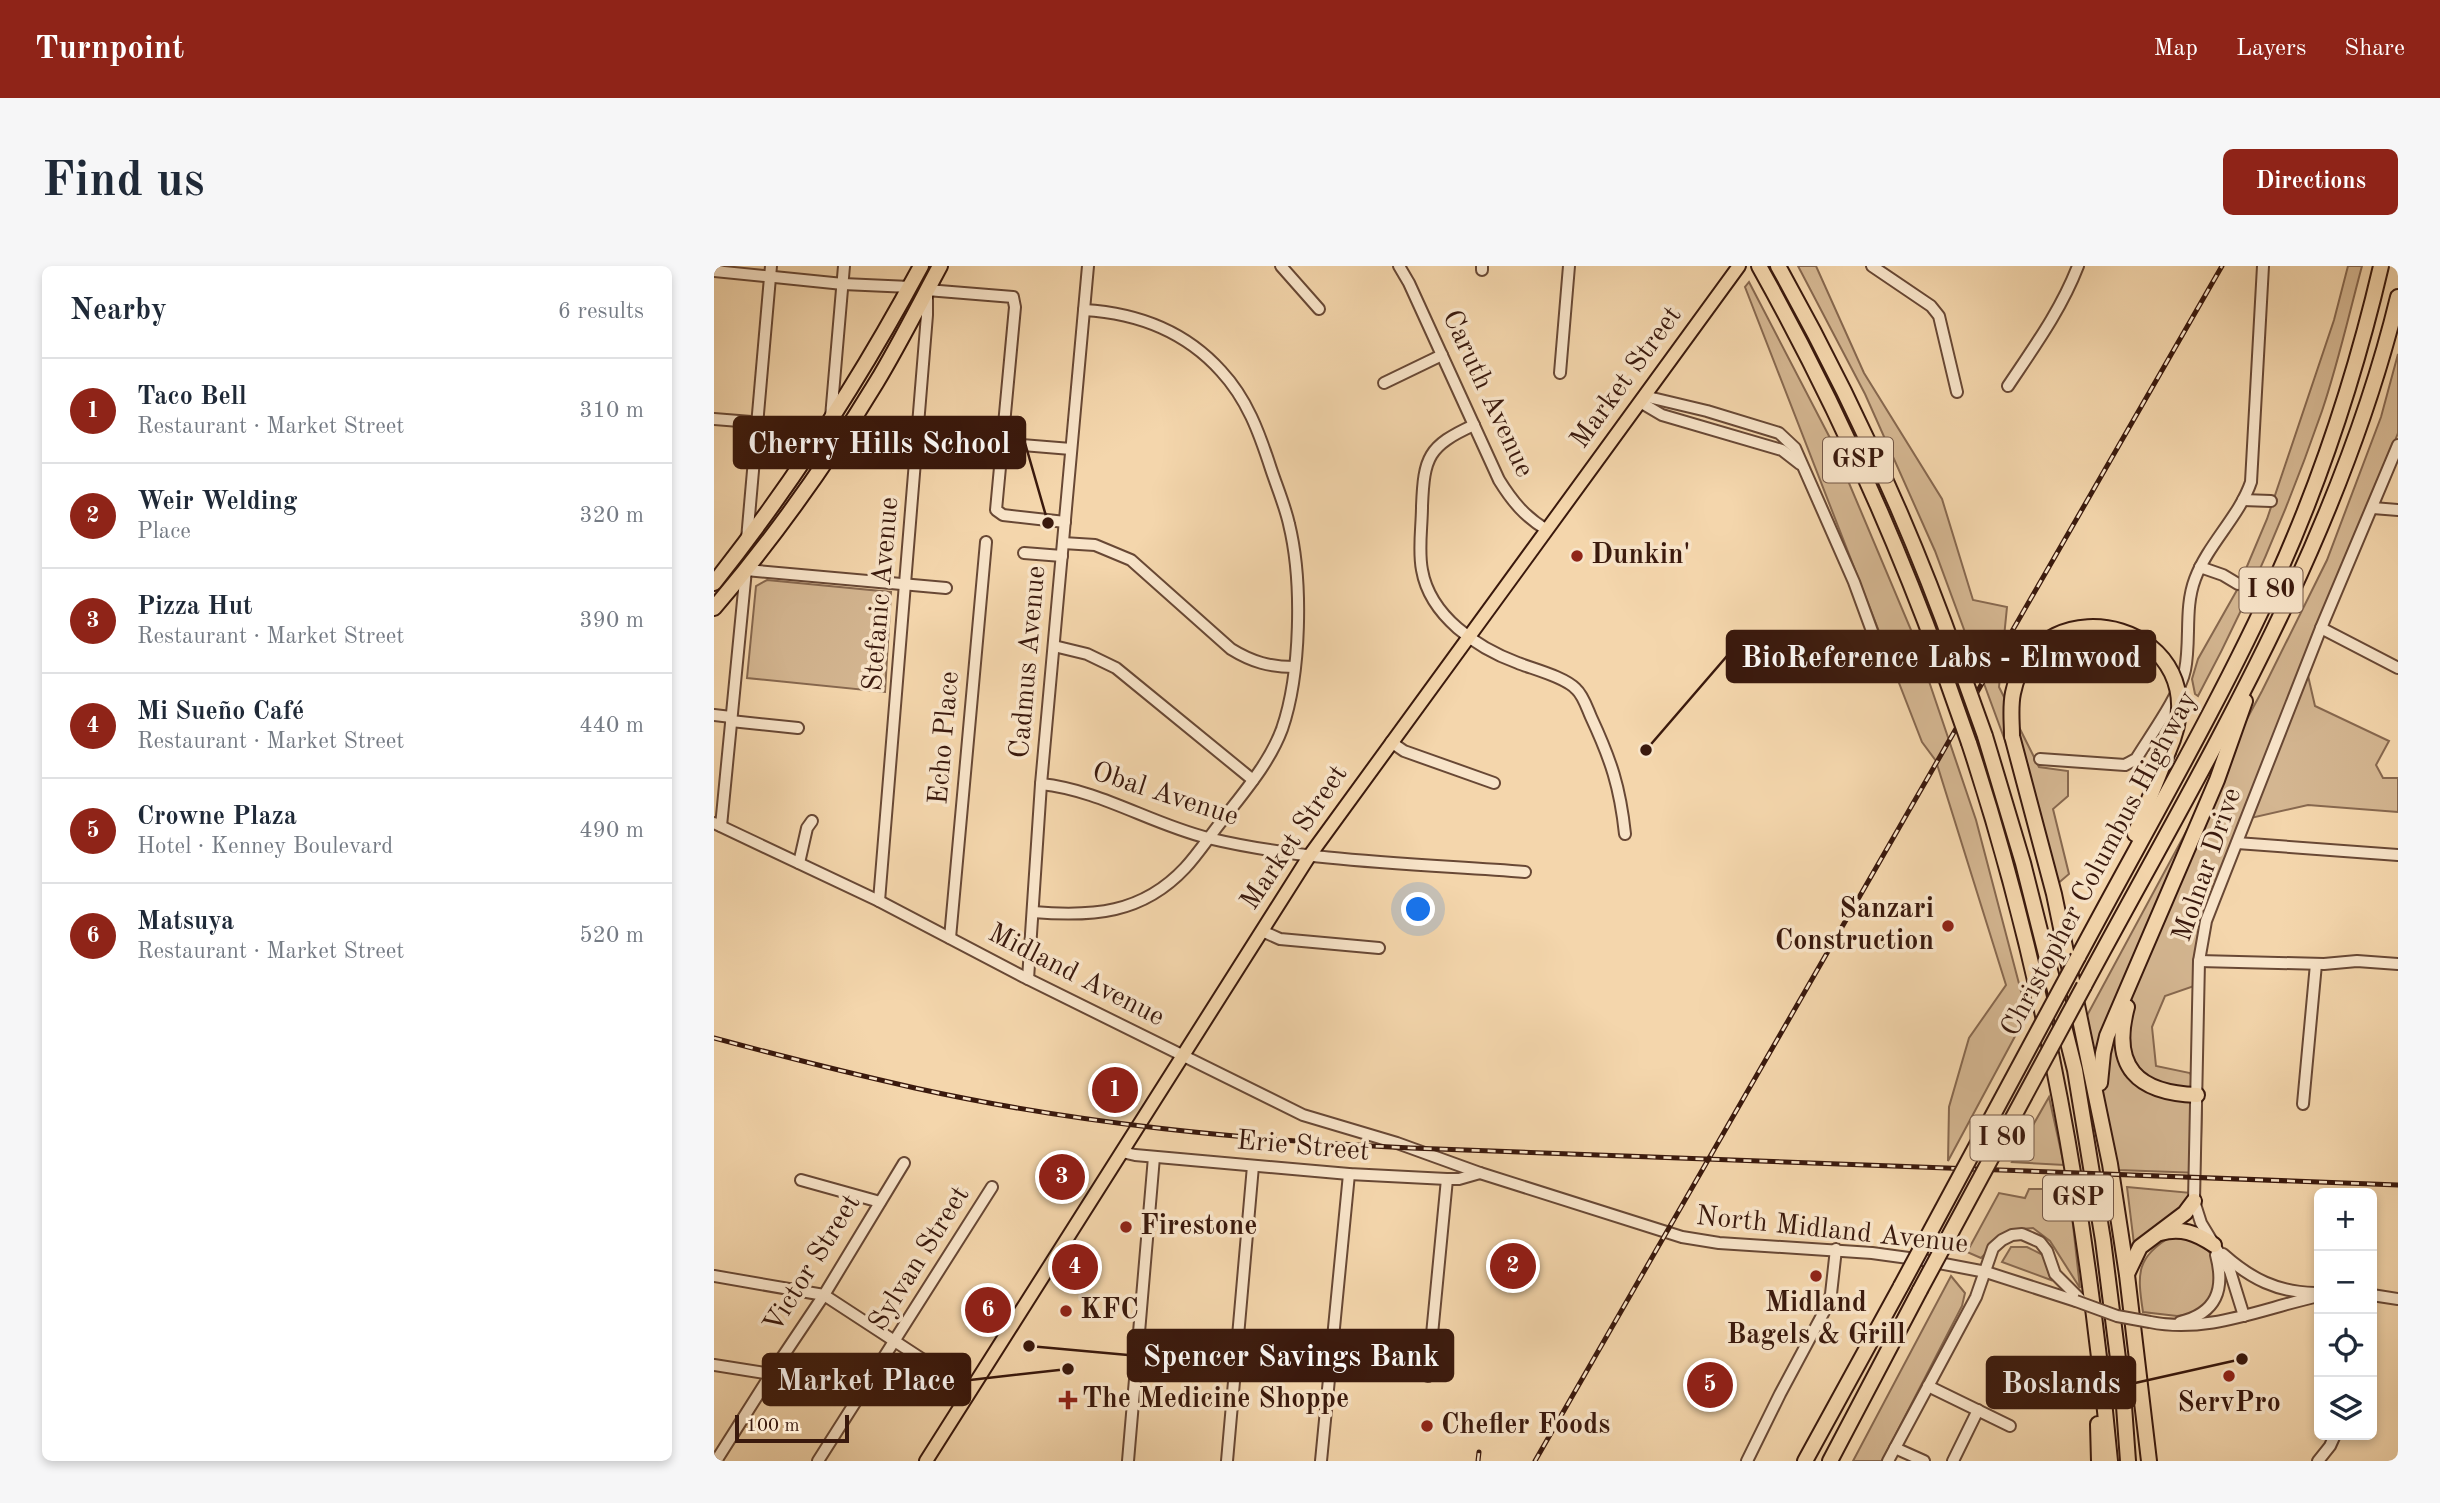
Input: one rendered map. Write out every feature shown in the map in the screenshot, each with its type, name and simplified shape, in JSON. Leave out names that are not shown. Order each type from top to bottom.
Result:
[{"type":"highway","points":[[714,583],[721,566],[747,541],[829,424],[922,266]]},
{"type":"highway","points":[[714,608],[746,570],[846,431],[877,382],[940,266]]},
{"type":"highway","name":"GSP","points":[[1759,266],[1824,390],[1871,489],[1913,588],[1969,743],[2021,920],[2055,1066],[2078,1200],[2110,1461]]},
{"type":"highway","name":"GSP","points":[[1778,266],[1839,382],[1886,482],[1958,658],[1985,736],[2030,889],[2075,1070],[2098,1200],[2124,1406],[2128,1461]]},
{"type":"highway","name":"Christopher Columbus Highway","points":[[1805,1461],[2242,650],[2288,551],[2319,475],[2345,397],[2381,266]]},
{"type":"highway","name":"Christopher Columbus Highway","points":[[1829,1461],[2257,665],[2300,577],[2339,484],[2372,390],[2398,297]]},
{"type":"highway","points":[[2110,1164],[2054,894],[2012,736],[2013,694],[2019,674],[2030,657],[2043,645],[2060,634],[2080,627],[2102,626],[2122,630],[2140,638],[2155,650],[2167,665],[2179,698],[2177,733],[2112,893]]},
{"type":"highway","points":[[2197,1095],[2164,1092],[2150,1086],[2129,1067],[2121,1040],[2122,1023],[2133,987],[2230,748],[2257,665]]},
{"type":"highway","points":[[2149,1461],[2127,1275],[2099,1090],[2103,1053],[2111,1027],[2190,846]]},
{"type":"highway","points":[[2127,1275],[2140,1247],[2185,1213],[2194,1201]]},
{"type":"highway","points":[[2152,1236],[2176,1230],[2196,1235],[2214,1245]]},
{"type":"highway","points":[[2096,1335],[2099,1461]]},
{"type":"highway","points":[[2124,1406],[2136,1442],[2137,1461]]},
{"type":"main road","name":"Market Street","points":[[926,1461],[1310,855],[1736,267]]},
{"type":"street","points":[[714,419],[756,424],[829,424],[844,266]]},
{"type":"street","name":"Cadmus Avenue","points":[[1028,979],[1041,784],[1088,266]]},
{"type":"street","points":[[1281,266],[1318,309]]},
{"type":"street","name":"Caruth Avenue","points":[[1399,266],[1507,494],[1530,520],[1547,530]]},
{"type":"street","points":[[1560,373],[1569,266]]},
{"type":"street","points":[[1872,266],[1931,306],[1939,316],[1957,392]]},
{"type":"street","points":[[2008,386],[2053,321],[2078,266]]},
{"type":"street","points":[[2040,760],[2125,765],[2136,759],[2183,679],[2192,588],[2200,568],[2243,500],[2251,482],[2263,266]]},
{"type":"street","points":[[714,271],[770,271],[843,284],[910,287]]},
{"type":"street","points":[[747,541],[770,271]]},
{"type":"street","points":[[927,290],[1013,297],[1015,307],[996,510],[1003,515],[1065,522]]},
{"type":"street","name":"Stefanic Avenue","points":[[878,901],[928,315],[927,290]]},
{"type":"street","points":[[1034,912],[1087,915],[1117,909],[1135,904],[1178,875],[1209,838],[1268,757],[1281,732],[1290,700],[1294,667],[1296,586],[1289,525],[1259,433],[1242,398],[1220,369],[1173,333],[1130,317],[1084,310]]},
{"type":"street","points":[[1384,383],[1442,355]]},
{"type":"street","points":[[1642,399],[1662,415],[1782,450],[1802,466]]},
{"type":"street","points":[[1642,399],[1707,411],[1779,433],[1795,448],[1854,582],[1877,642]]},
{"type":"street","points":[[1474,425],[1442,442],[1429,459],[1423,477],[1422,571],[1431,596],[1447,618],[1469,637],[1505,658],[1576,688],[1613,768],[1620,793],[1625,834]]},
{"type":"street","points":[[846,431],[1071,449]]},
{"type":"street","name":"Molnar Drive","points":[[2244,1316],[2230,1271],[2201,1223],[2194,1201],[2199,961],[2206,921],[2321,628],[2398,445]]},
{"type":"street","points":[[2243,500],[2271,501]]},
{"type":"street","points":[[2373,508],[2398,510]]},
{"type":"street","name":"Echo Place","points":[[950,938],[986,542]]},
{"type":"street","points":[[1063,543],[1094,545],[1120,554],[1142,569],[1231,649],[1266,665],[1294,667]]},
{"type":"street","points":[[1024,553],[1062,556]]},
{"type":"street","points":[[2200,568],[2223,575],[2238,584]]},
{"type":"street","points":[[718,824],[746,570],[946,588]]},
{"type":"street","points":[[2321,628],[2398,668]]},
{"type":"street","points":[[1054,646],[1087,654],[1116,668],[1253,780]]},
{"type":"street","points":[[714,715],[798,728]]},
{"type":"street","points":[[1391,742],[1404,751],[1494,783]]},
{"type":"street","name":"Obal Avenue","points":[[1041,784],[1079,790],[1189,832],[1256,848],[1310,855],[1525,872]]},
{"type":"street","points":[[799,863],[807,828],[812,821]]},
{"type":"street","name":"Midland Avenue","points":[[718,824],[878,901],[1028,979],[1303,1115],[1424,1153]]},
{"type":"street","points":[[2236,843],[2398,855]]},
{"type":"street","points":[[1262,931],[1280,939],[1379,948]]},
{"type":"street","points":[[2199,961],[2316,964],[2357,961],[2398,964]]},
{"type":"street","points":[[2303,1104],[2316,964]]},
{"type":"street","name":"Erie Street","points":[[1122,1152],[1349,1174],[1459,1179],[1480,1173]]},
{"type":"street","name":"North Midland Avenue","points":[[1424,1153],[1682,1237],[1719,1243],[1836,1249],[1923,1260],[2066,1291],[2087,1306],[2117,1316],[2169,1326],[2190,1326],[2244,1316],[2314,1296]]},
{"type":"street","points":[[1128,1461],[1154,1157]]},
{"type":"street","name":"Victor Street","points":[[716,1461],[824,1295],[904,1163]]},
{"type":"street","points":[[1227,1461],[1253,1166]]},
{"type":"street","points":[[1321,1461],[1349,1174]]},
{"type":"street","points":[[1428,1376],[1447,1179]]},
{"type":"street","points":[[801,1180],[880,1202]]},
{"type":"street","name":"Sylvan Street","points":[[818,1461],[992,1187]]},
{"type":"street","points":[[1888,1461],[1976,1297],[1993,1248],[2012,1235],[2022,1234],[2040,1242],[2066,1291]]},
{"type":"street","points":[[2214,1245],[2245,1272],[2270,1286],[2314,1294]]},
{"type":"street","points":[[2150,1322],[2175,1323],[2191,1319],[2212,1304],[2218,1293],[2220,1280],[2214,1245]]},
{"type":"street","points":[[1747,1461],[1826,1308],[1831,1294],[1836,1249]]},
{"type":"street","points":[[714,1276],[824,1295],[971,1391]]},
{"type":"street","points":[[2377,1296],[2398,1299]]},
{"type":"street","points":[[714,1365],[771,1374]]},
{"type":"street","points":[[1928,1386],[2010,1426]]},
{"type":"street","points":[[1953,1461],[1978,1410]]},
{"type":"street","points":[[2318,1461],[2333,1440]]},
{"type":"street","points":[[1895,1448],[1924,1461]]},
{"type":"shaded area","points":[[1798,266],[1816,266],[1864,373],[1942,499],[1973,600],[2007,607],[1999,687],[2039,767],[2068,771],[2068,796],[2053,809],[2069,874],[2048,892],[2007,746],[1935,551],[1865,394]]},
{"type":"shaded area","points":[[2348,266],[2362,266],[2322,411],[2266,556],[2198,696],[2195,694],[2192,679],[2198,659],[2237,590],[2267,519],[2334,320]]},
{"type":"shaded area","points":[[1749,282],[1830,438],[1914,637],[1976,820],[2027,1014],[1948,1161],[1949,1107],[1969,1038],[2006,985],[1936,761],[1922,742],[1745,287]]},
{"type":"shaded area","points":[[2398,354],[2398,433],[2306,667],[2315,706],[2389,741],[2376,765],[2383,778],[2398,778],[2398,812],[2308,805],[2246,819],[2216,895],[2197,985],[2165,996],[2152,1027],[2156,1066],[2190,1073],[2202,1105],[2200,1173],[2118,1170],[2083,1023],[2262,691],[2327,560],[2381,417]]},
{"type":"shaded area","points":[[767,580],[891,592],[885,692],[747,678],[756,586]]},
{"type":"shaded area","points":[[2049,1097],[2064,1165],[2012,1162]]},
{"type":"shaded area","points":[[2127,1187],[2192,1193],[2185,1210],[2134,1244]]},
{"type":"shaded area","points":[[2029,1189],[2069,1189],[2080,1288],[2050,1241],[2033,1228],[2009,1230],[1981,1258],[1967,1252],[1999,1193],[2025,1198]]},
{"type":"shaded area","points":[[2172,1236],[2195,1241],[2210,1253],[2215,1262],[2217,1272],[2213,1296],[2199,1313],[2177,1316],[2143,1312],[2140,1276],[2145,1259],[2151,1251]]},
{"type":"shaded area","points":[[2011,1247],[2027,1247],[2043,1255],[2051,1280],[2002,1262]]},
{"type":"shaded area","points":[[1951,1276],[1965,1293],[1962,1306],[1882,1461],[1853,1461]]},
{"type":"railway","points":[[1535,1461],[2222,266]]},
{"type":"railway","points":[[714,1038],[976,1101],[1100,1121],[1224,1135],[1411,1148],[2398,1185]]},
{"type":"railway","points":[[1478,1461],[1479,1452]]},
{"type":"place","name":"Cherry Hills School","points":[[1048,523]]},
{"type":"place","name":"Dunkin'","points":[[1577,556]]},
{"type":"place","name":"BioReference Labs - Elmwood","points":[[1646,750]]},
{"type":"place","name":"Sanzari Construction","points":[[1948,926]]},
{"type":"place","name":"Taco Bell","points":[[1115,1090]]},
{"type":"place","name":"Pizza Hut","points":[[1062,1177]]},
{"type":"place","name":"Firestone","points":[[1126,1227]]},
{"type":"place","name":"Weir Welding","points":[[1513,1266]]},
{"type":"place","name":"Mi Sueño Café","points":[[1075,1267]]},
{"type":"place","name":"Midland Bagels & Grill","points":[[1816,1276]]},
{"type":"place","name":"Matsuya","points":[[988,1310]]},
{"type":"place","name":"KFC","points":[[1066,1311]]},
{"type":"place","name":"Spencer Savings Bank","points":[[1029,1346]]},
{"type":"place","name":"Boslands","points":[[2242,1359]]},
{"type":"place","name":"Market Place","points":[[1068,1369]]},
{"type":"place","name":"ServPro","points":[[2229,1376]]},
{"type":"place","name":"Crowne Plaza","points":[[1710,1385]]},
{"type":"place","name":"The Medicine Shoppe","points":[[1068,1400]]},
{"type":"place","name":"Chefler Foods","points":[[1427,1426]]}]
